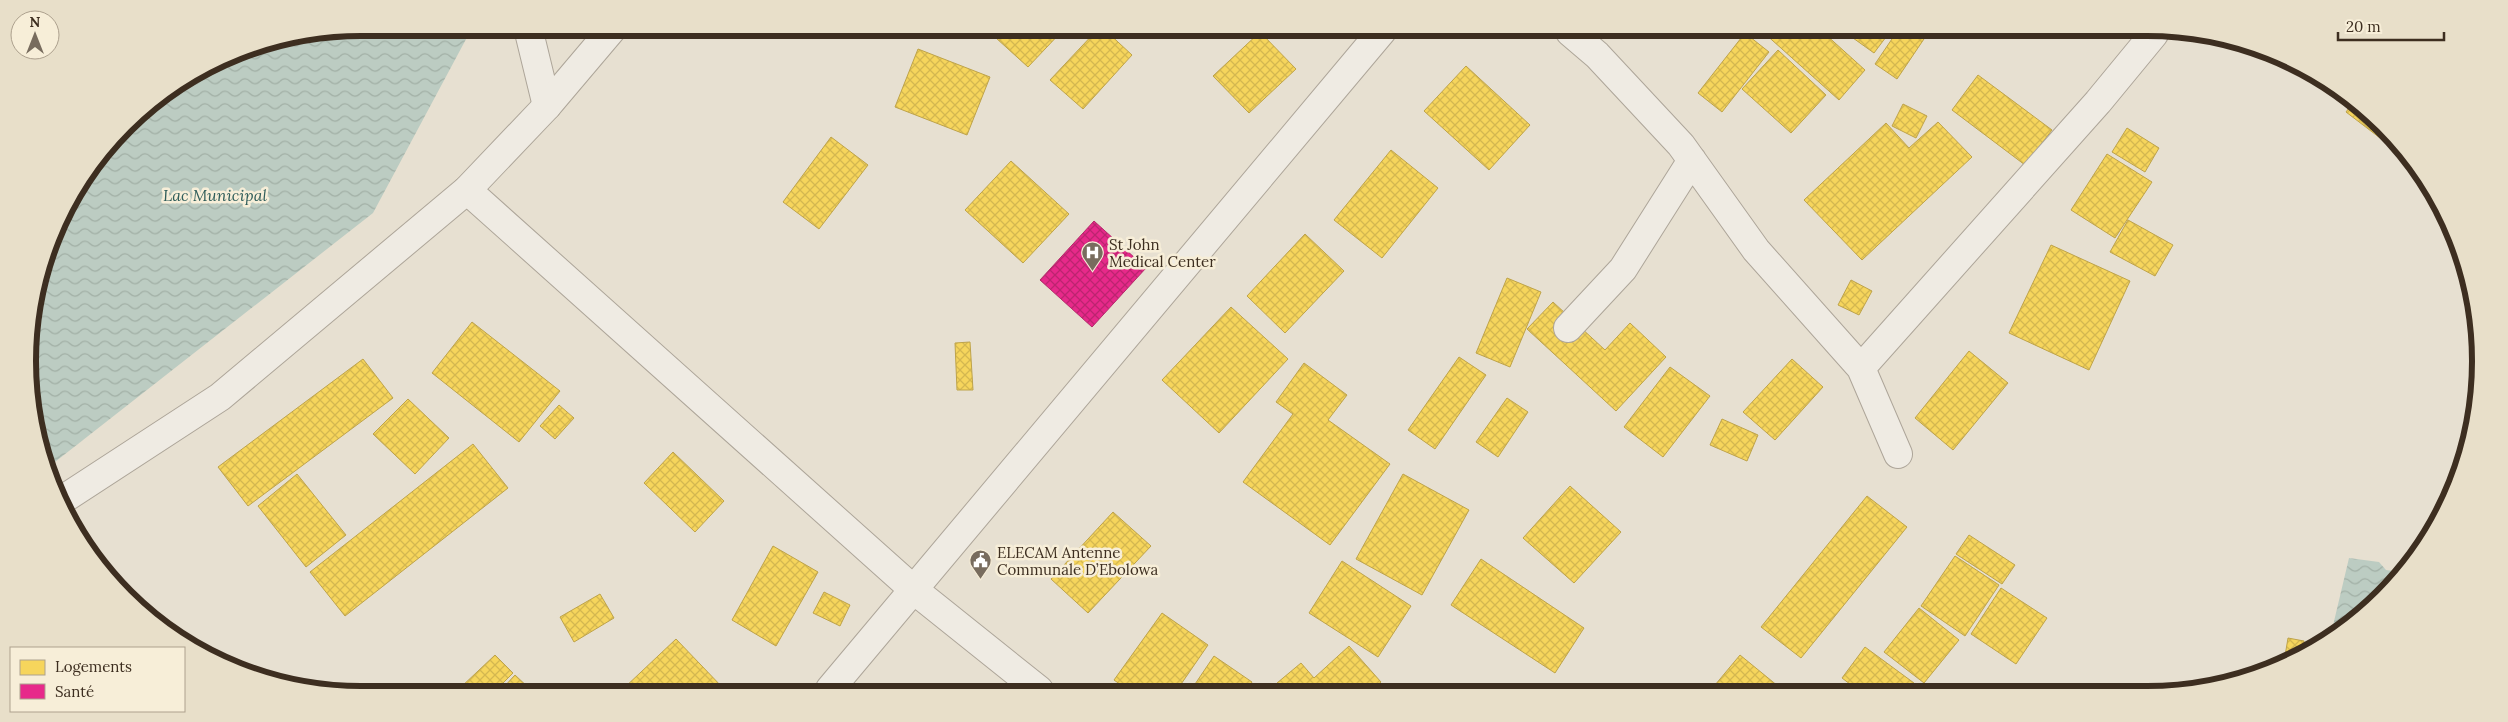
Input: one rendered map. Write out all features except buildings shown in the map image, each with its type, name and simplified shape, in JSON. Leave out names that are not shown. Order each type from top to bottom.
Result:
[{"type":"street","points":[[530,36],[547,106]]},
{"type":"street","points":[[66,497],[220,397],[467,190],[547,106],[606,36]]},
{"type":"street","points":[[833,686],[1378,36]]},
{"type":"street","points":[[1575,36],[1597,55],[1681,145],[1756,250],[1861,368],[1898,454]]},
{"type":"street","points":[[1861,368],[2098,102],[2152,36]]},
{"type":"street","points":[[1568,328],[1623,269],[1692,160]]},
{"type":"street","points":[[467,190],[914,590],[1034,686]]},
{"type":"water","name":"Lac Municipal","points":[[361,36],[468,36],[373,213],[53,464],[42,424],[36,361],[42,298],[53,257],[70,217],[103,163],[131,131],[163,103],[217,70],[257,53],[298,42]]},
{"type":"water","points":[[2349,558],[2379,562],[2386,570],[2394,571],[2377,591],[2333,627]]},
{"type":"place","name":"St John Medical Center","points":[[1093,272]]},
{"type":"place","name":"ELECAM Antenne Communale D’Ebolowa","points":[[981,580]]}]
